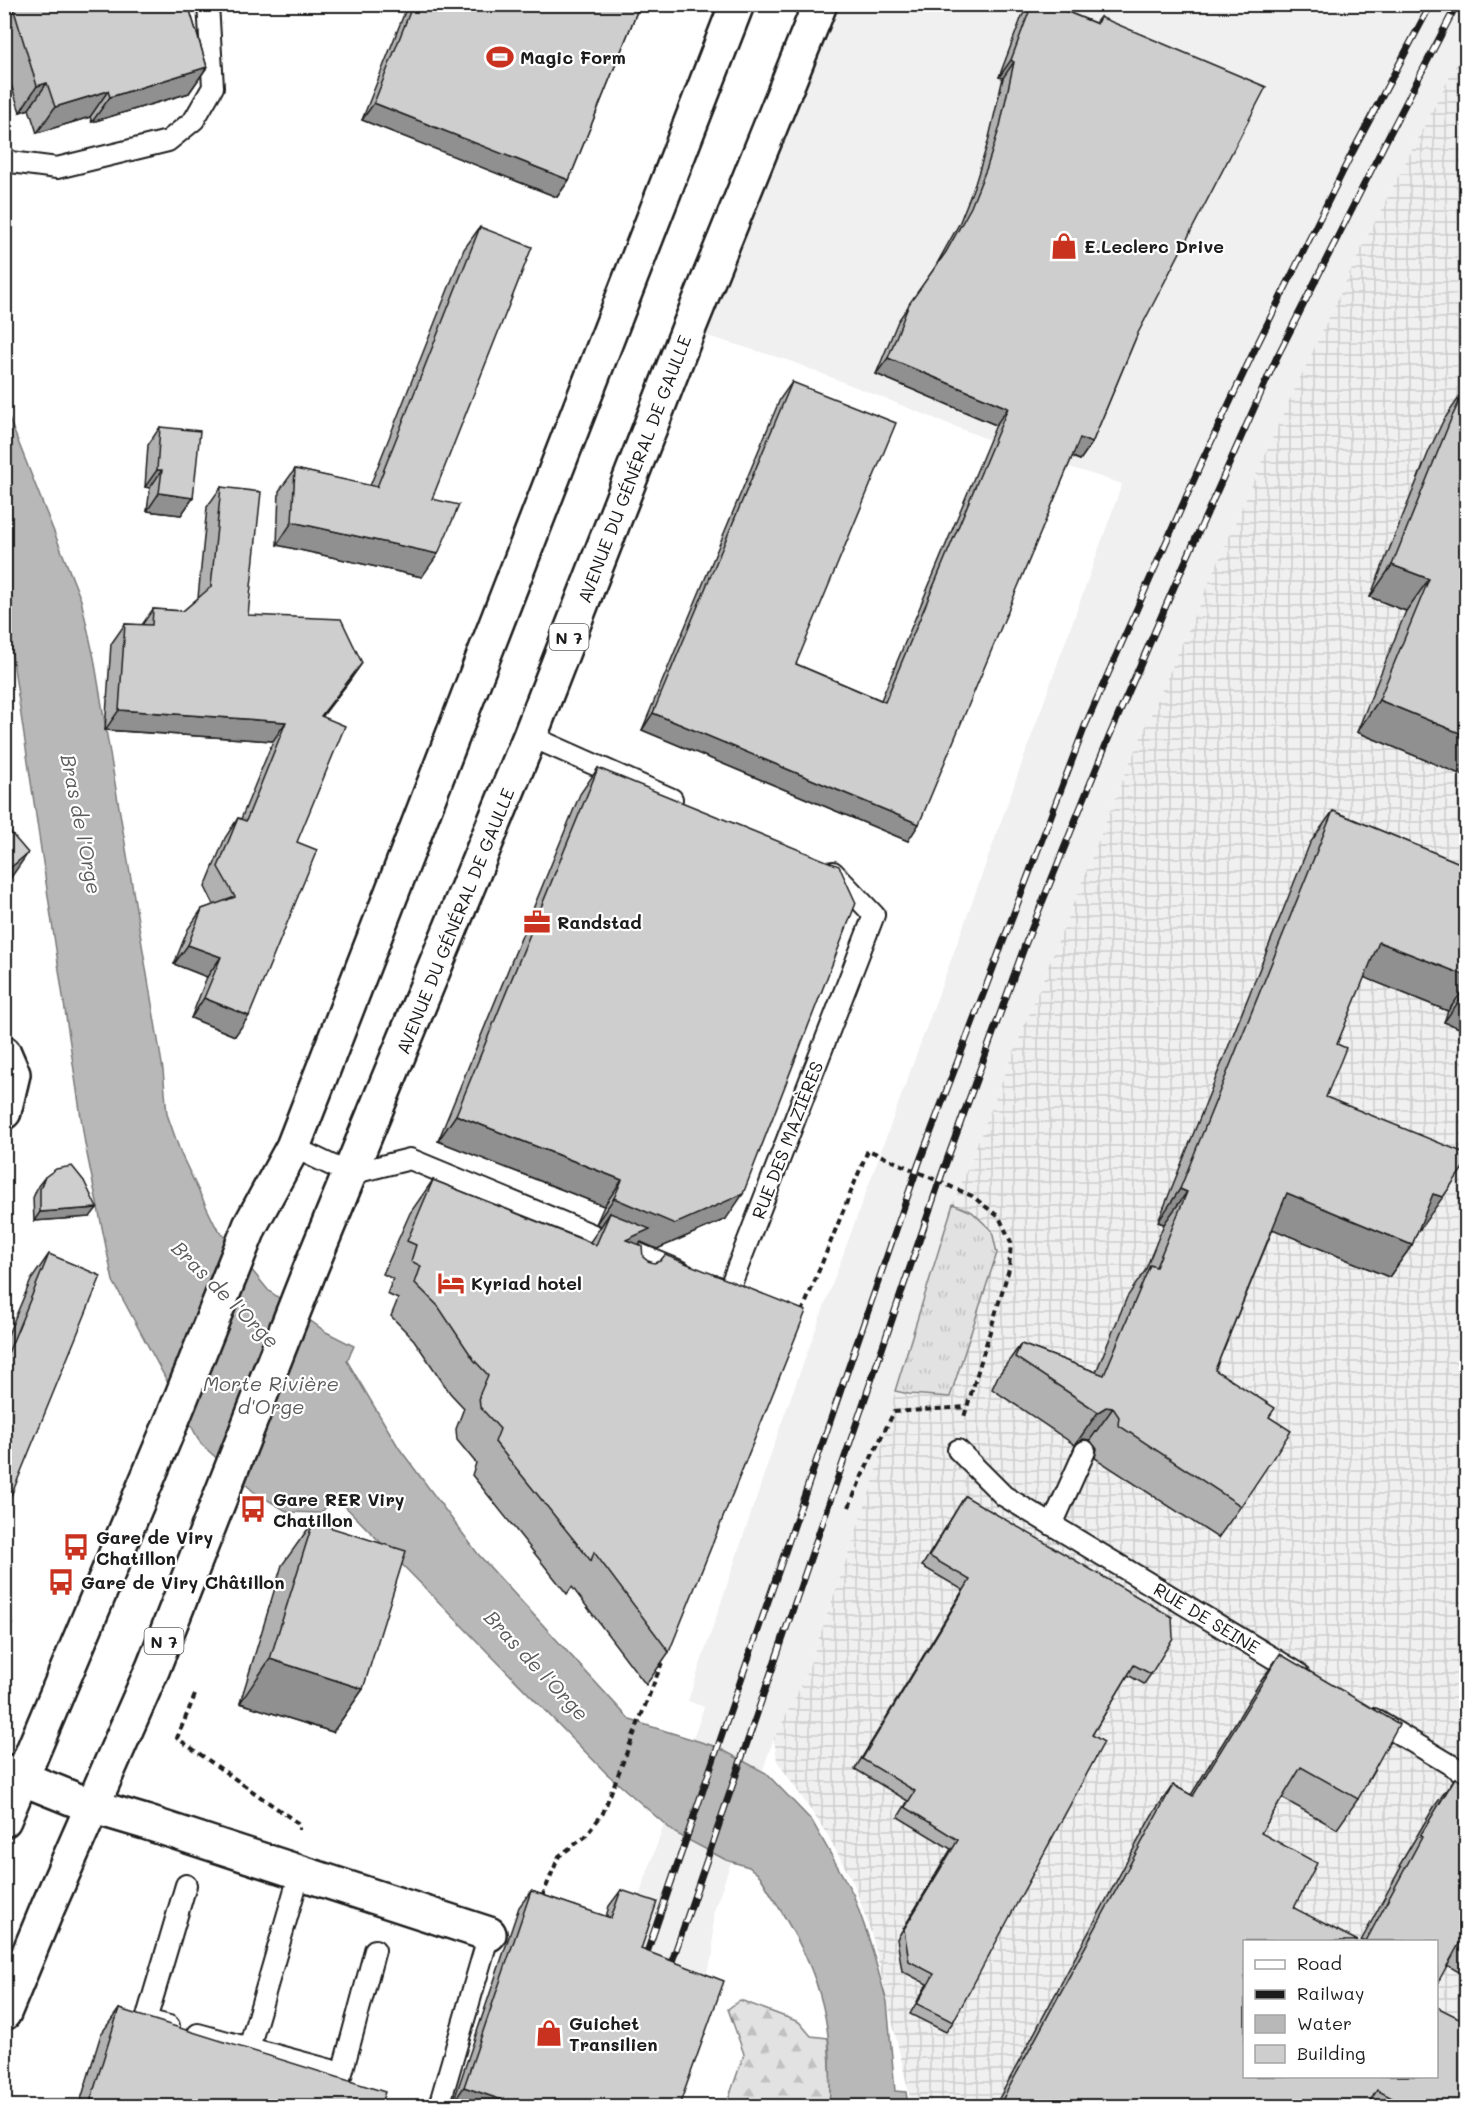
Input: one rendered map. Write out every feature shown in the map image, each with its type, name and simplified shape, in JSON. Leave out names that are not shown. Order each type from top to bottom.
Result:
[{"type":"main road","points":[[4,1820],[13,1774],[65,1679],[250,1226],[293,1147],[737,4]]},
{"type":"main road","name":"AVENUE DU GÉNÉRAL DE GAULLE","points":[[92,1806],[153,1668],[311,1267],[530,736],[688,330],[820,4]]},
{"type":"main road","points":[[4,1053],[13,1074],[4,1112]]},
{"type":"main road","points":[[13,1774],[92,1806],[489,1934]]},
{"type":"main road","name":"N 7","points":[[4,2013],[92,1806]]},
{"type":"lane","points":[[4,157],[11,162],[57,168],[168,141],[194,120],[213,87],[208,4]]},
{"type":"lane","points":[[530,736],[687,806]]},
{"type":"lane","name":"RUE DES MAZIÈRES","points":[[350,1174],[410,1159],[728,1292],[874,915],[829,868],[818,863]]},
{"type":"lane","points":[[293,1147],[350,1174]]},
{"type":"lane","points":[[634,1275],[643,1256]]},
{"type":"lane","name":"RUE DE SEINE","points":[[958,1450],[1004,1496],[1315,1683]]},
{"type":"lane","points":[[1052,1525],[1085,1451]]},
{"type":"lane","points":[[1355,1707],[1467,1774]]},
{"type":"lane","points":[[249,2048],[300,1872]]},
{"type":"lane","points":[[186,1885],[146,2020],[342,2073],[375,1950]]},
{"type":"lane","points":[[439,2106],[489,1934]]},
{"type":"path","points":[[798,1321],[868,1150],[972,1196],[999,1217],[1011,1242],[1009,1269],[966,1407],[958,1450]]},
{"type":"path","points":[[849,1507],[894,1412],[966,1407]]},
{"type":"path","points":[[4,1637],[13,1618]]},
{"type":"path","points":[[541,1905],[559,1856],[585,1837],[603,1813],[666,1651]]},
{"type":"path","points":[[652,1669],[657,1673]]},
{"type":"path","points":[[195,1695],[177,1738],[298,1824]]},
{"type":"path","points":[[534,1899],[543,1897]]},
{"type":"shaded area","points":[[820,5],[1466,5],[1466,45],[1366,239],[1282,416],[1127,769],[953,1204],[895,1391],[872,1486],[805,1678],[774,1738],[713,1914],[713,1954],[700,1992],[462,2106],[602,1928],[609,1906],[633,1914],[704,1707],[688,1701],[781,1424],[1122,484],[1007,447],[790,361],[688,330]]},
{"type":"shaded area","points":[[1466,45],[1466,2106],[912,2106],[873,1939],[854,1884],[827,1834],[777,1761],[774,1738],[805,1678],[872,1486],[895,1391],[953,1204],[1127,769],[1282,416],[1366,239]]},
{"type":"green space","points":[[953,1204],[972,1212],[992,1231],[997,1253],[950,1397],[895,1391]]},
{"type":"green space","points":[[740,2000],[799,2022],[811,2036],[828,2038],[831,2078],[829,2106],[728,2106],[727,2103],[744,2054],[728,2009]]},
{"type":"water","name":"Morte Rivière d'Orge","points":[[4,406],[81,600],[94,658],[163,1070],[167,1114],[181,1154],[215,1225],[268,1290],[326,1332],[354,1346],[347,1361],[399,1448],[478,1554],[630,1720],[717,1747],[766,1773],[812,1821],[853,1894],[869,1939],[887,2002],[895,2091],[906,2092],[908,2106],[829,2106],[829,2049],[826,2020],[819,1992],[801,1947],[760,1876],[749,1867],[726,1860],[675,1833],[606,1773],[335,1496],[321,1513],[288,1512],[254,1492],[201,1444],[113,1281],[85,1144],[11,648],[5,625]]},
{"type":"building","points":[[12,4],[188,4],[207,67],[110,97],[108,91],[55,107],[47,83],[37,86]]},
{"type":"building","name":"Magic Form","points":[[413,4],[640,4],[569,180],[374,103]]},
{"type":"building","points":[[1032,4],[1048,4],[1097,24],[1100,17],[1266,87],[1137,335],[1092,443],[1080,438],[919,824],[653,713],[792,382],[896,423],[796,664],[885,702],[1008,408],[888,358],[909,304],[946,252],[971,207],[1000,126],[1014,62],[1011,60]]},
{"type":"building","points":[[480,227],[532,247],[432,499],[459,505],[438,554],[292,522],[295,469],[377,487]]},
{"type":"building","points":[[1465,389],[1467,389],[1467,736],[1379,700],[1429,579],[1392,565]]},
{"type":"building","points":[[160,427],[200,431],[193,498],[159,493],[162,470],[157,470]]},
{"type":"building","points":[[221,487],[261,492],[248,615],[341,619],[362,663],[321,716],[345,726],[297,842],[317,850],[249,1016],[204,998],[221,957],[188,945],[202,909],[235,897],[218,867],[238,818],[246,821],[286,722],[119,710],[125,624],[152,625],[153,609],[183,611],[211,587]]},
{"type":"building","points":[[598,768],[839,866],[856,903],[743,1194],[675,1224],[614,1198],[622,1180],[456,1115]]},
{"type":"building","points":[[1333,811],[1467,866],[1467,976],[1379,942],[1337,1044],[1346,1048],[1326,1097],[1467,1154],[1467,1162],[1443,1197],[1433,1194],[1412,1245],[1287,1193],[1215,1370],[1275,1408],[1269,1417],[1291,1431],[1241,1506],[1118,1425],[1119,1417],[1113,1408],[1106,1407],[1098,1412],[1015,1357],[1021,1344],[1104,1375],[1150,1265],[1156,1267],[1187,1192],[1180,1189]]},
{"type":"building","points":[[4,825],[28,853],[4,873]]},
{"type":"building","points":[[72,1166],[84,1181],[97,1208],[40,1212],[40,1189],[45,1177],[56,1169]]},
{"type":"building","points":[[433,1180],[596,1245],[610,1213],[650,1229],[626,1240],[642,1246],[643,1257],[648,1261],[654,1263],[660,1261],[665,1255],[806,1311],[669,1652],[594,1552],[591,1561],[495,1442],[500,1429],[480,1407],[479,1396],[488,1375],[474,1360],[438,1306],[415,1283],[421,1266],[411,1261],[416,1245],[407,1241]]},
{"type":"building","points":[[49,1254],[101,1276],[4,1513],[4,1363]]},
{"type":"building","points":[[965,1496],[1172,1617],[1173,1638],[1151,1674],[1134,1665],[1092,1735],[1104,1742],[953,2022],[917,2004],[934,1974],[909,1961],[904,1929],[958,1840],[905,1807],[915,1791],[862,1759],[970,1580],[929,1556]]},
{"type":"building","points":[[313,1522],[406,1551],[363,1689],[270,1659]]},
{"type":"building","points":[[1280,1654],[1399,1724],[1358,1799],[1301,1767],[1261,1833],[1317,1863],[1294,1908],[1356,1940],[1243,1940],[1243,2078],[1438,2078],[1438,2008],[1467,2022],[1467,2106],[1407,2106],[1377,2090],[1367,2106],[999,2106],[1173,1785],[1193,1796]]},
{"type":"building","points":[[1455,1778],[1467,1785],[1467,1934],[1465,1933],[1438,1982],[1438,1940],[1367,1940],[1422,1837],[1420,1836]]},
{"type":"building","points":[[621,1890],[657,1902],[641,1949],[724,1981],[679,2106],[520,2106],[464,2087],[531,1891],[611,1918]]},
{"type":"building","points":[[119,2009],[385,2092],[380,2106],[115,2106],[91,2099]]},
{"type":"railway","points":[[642,1967],[919,1163],[1085,726],[1203,459],[1254,351],[1352,153],[1431,4]]},
{"type":"railway","points":[[667,1976],[943,1171],[1025,945],[1109,737],[1277,357],[1457,4]]},
{"type":"place","name":"Magic Form","points":[[500,57]]},
{"type":"place","name":"E.Leclerc Drive","points":[[1064,246]]},
{"type":"place","name":"Randstad","points":[[537,922]]},
{"type":"place","name":"Kyriad hotel","points":[[451,1283]]},
{"type":"place","name":"Gare RER Viry Chatillon","points":[[253,1509]]},
{"type":"place","name":"Gare de Viry Chatillon","points":[[76,1547]]},
{"type":"place","name":"Gare de Viry Châtillon","points":[[61,1582]]},
{"type":"place","name":"Guichet Transilien","points":[[549,2033]]},
{"type":"water label","name":"Bras de l'Orge","points":[[82,824]]},
{"type":"water label","name":"Bras de l'Orge","points":[[226,1294]]},
{"type":"water label","name":"Bras de l'Orge","points":[[537,1665]]}]
